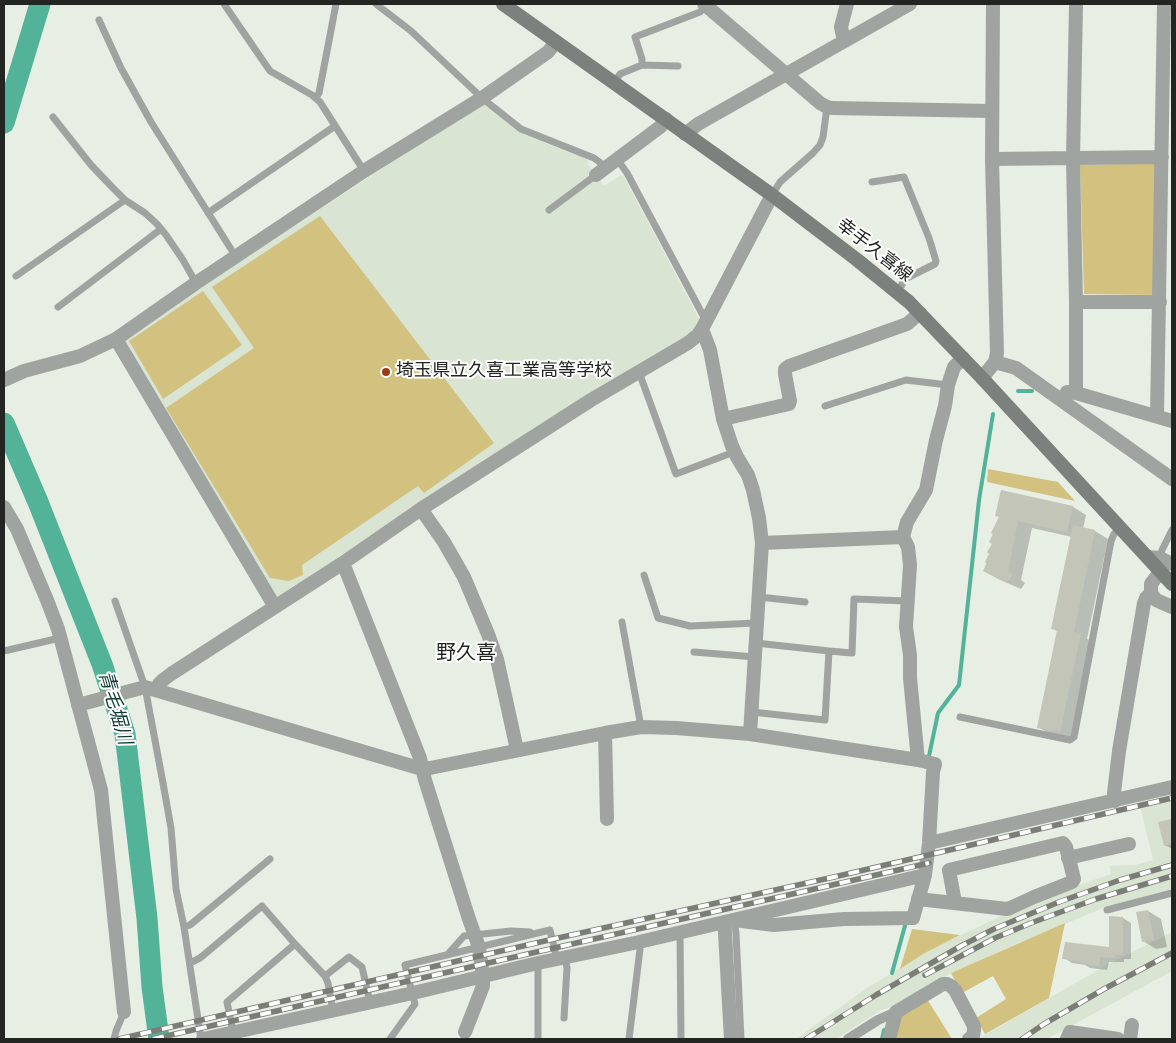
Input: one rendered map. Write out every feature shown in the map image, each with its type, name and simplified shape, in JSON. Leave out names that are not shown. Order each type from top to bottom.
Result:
[{"type":"main road","name":"幸手久喜線","points":[[503,4],[772,195],[896,291],[920,313],[982,378],[1120,528],[1160,563],[1172,584]]},
{"type":"street","points":[[844,41],[841,27],[847,4]]},
{"type":"street","points":[[685,134],[698,124],[786,73],[910,4]]},
{"type":"street","points":[[982,378],[995,362],[997,353],[992,159],[994,4]]},
{"type":"street","points":[[1076,4],[1073,159],[1076,393]]},
{"type":"street","points":[[1157,416],[1162,157],[1167,142],[1164,4]]},
{"type":"street","points":[[705,5],[820,102],[832,108],[992,111]]},
{"type":"street","points":[[4,380],[17,373],[80,356],[116,339],[364,171],[482,98],[548,52],[556,42]]},
{"type":"street","points":[[606,167],[660,127],[666,119]]},
{"type":"street","points":[[992,159],[1162,157]]},
{"type":"street","points":[[81,704],[159,684],[343,563],[421,509],[591,400],[688,343],[698,335],[704,325],[772,195]]},
{"type":"street","points":[[1076,302],[1160,302]]},
{"type":"street","points":[[723,419],[789,404],[785,374],[785,370],[789,366],[907,324],[920,313]]},
{"type":"street","points":[[704,325],[723,419],[734,452],[748,474],[759,518],[762,542],[750,734]]},
{"type":"street","points":[[116,339],[275,607]]},
{"type":"street","points":[[918,760],[906,627],[910,565],[908,547],[903,537],[907,522],[926,490],[948,385],[954,367],[963,358]]},
{"type":"street","points":[[995,362],[1016,368],[1172,479]]},
{"type":"street","points":[[1052,393],[1058,390],[1076,393],[1172,421]]},
{"type":"street","points":[[4,508],[17,529],[47,600],[81,704],[101,790],[124,1012]]},
{"type":"street","points":[[421,509],[444,542],[464,577],[488,634],[497,659],[517,750]]},
{"type":"street","points":[[762,542],[903,537]]},
{"type":"street","points":[[343,563],[420,758],[477,941],[483,986],[465,1032]]},
{"type":"street","points":[[1160,563],[1151,584],[1151,593],[1156,600],[1172,607]]},
{"type":"street","points":[[1115,800],[1114,793],[1119,751],[1144,603],[1151,593]]},
{"type":"street","points":[[147,688],[422,768],[430,768],[605,733],[641,728],[676,728],[750,734],[935,764],[925,876],[913,918],[844,919],[774,926],[729,921]]},
{"type":"street","points":[[605,733],[607,819]]},
{"type":"street","points":[[929,843],[1172,787]]},
{"type":"street","points":[[918,899],[953,903],[1007,909],[1010,908],[1072,882],[1074,879],[1066,847],[1063,843],[949,870],[954,897],[953,903]]},
{"type":"street","points":[[1068,858],[1129,844]]},
{"type":"street","points":[[202,1039],[413,993],[925,876]]},
{"type":"street","points":[[729,921],[726,940],[731,1039]]},
{"type":"street","points":[[848,1039],[943,984],[952,986],[955,990],[974,1026],[973,1036],[969,1039]]},
{"type":"street","points":[[889,1039],[896,1012]]},
{"type":"street","points":[[1130,1039],[1132,1025]]},
{"type":"street","points":[[1067,1039],[1070,1032],[1118,1039]]},
{"type":"lane","points":[[224,4],[270,71],[316,98],[364,171]]},
{"type":"lane","points":[[316,98],[319,93],[336,4]]},
{"type":"lane","points":[[376,4],[412,31],[482,98],[521,129],[594,158],[606,167],[627,173],[704,325]]},
{"type":"lane","points":[[642,64],[635,37],[700,12],[705,5]]},
{"type":"lane","points":[[99,20],[121,68],[151,122],[236,257]]},
{"type":"lane","points":[[614,83],[620,74],[642,64],[678,66]]},
{"type":"lane","points":[[772,195],[780,182],[820,145],[823,137],[827,106]]},
{"type":"lane","points":[[53,117],[91,165],[125,200],[162,229],[196,283]]},
{"type":"lane","points":[[208,213],[335,126]]},
{"type":"lane","points":[[549,210],[606,167]]},
{"type":"lane","points":[[872,182],[904,177],[929,238],[936,261],[935,264],[903,280],[902,285],[896,291]]},
{"type":"lane","points":[[16,276],[125,200]]},
{"type":"lane","points":[[58,307],[162,229]]},
{"type":"lane","points":[[639,372],[676,474],[734,452]]},
{"type":"lane","points":[[825,406],[906,380],[948,385]]},
{"type":"lane","points":[[960,716],[1070,740],[1074,737],[1110,543],[1114,534],[1120,528]]},
{"type":"lane","points":[[1160,563],[1162,550],[1172,530]]},
{"type":"lane","points":[[644,575],[658,618],[690,626],[757,624]]},
{"type":"lane","points":[[758,597],[805,602]]},
{"type":"lane","points":[[694,652],[756,650],[852,653],[854,599],[907,601]]},
{"type":"lane","points":[[115,601],[147,688],[171,828],[176,889],[202,1039]]},
{"type":"lane","points":[[622,622],[641,728]]},
{"type":"lane","points":[[4,651],[60,638]]},
{"type":"lane","points":[[752,712],[824,720],[829,651]]},
{"type":"lane","points":[[184,927],[270,859]]},
{"type":"lane","points":[[1107,910],[1172,893]]},
{"type":"lane","points":[[190,963],[200,958],[262,906],[326,976],[333,1011]]},
{"type":"lane","points":[[729,921],[736,933],[740,1039]]},
{"type":"lane","points":[[447,955],[464,936],[477,941],[550,930],[567,968],[564,1018]]},
{"type":"lane","points":[[390,1039],[415,1004],[405,964],[447,955],[477,941],[511,931],[538,933]]},
{"type":"lane","points":[[680,932],[681,1039]]},
{"type":"lane","points":[[629,1039],[640,949],[639,942]]},
{"type":"lane","points":[[234,1032],[227,1002],[295,944]]},
{"type":"lane","points":[[326,976],[349,957],[362,967],[370,1002]]},
{"type":"lane","points":[[538,963],[538,1039]]},
{"type":"lane","points":[[114,1039],[124,1012]]},
{"type":"shaded area","name":"埼玉県立久喜工業高等学校","points":[[481,104],[485,104],[526,135],[587,158],[588,164],[604,186],[621,175],[624,177],[701,322],[688,339],[416,507],[277,598],[122,340]]},
{"type":"shaded area","points":[[1156,163],[1154,295],[1084,294],[1080,165]]},
{"type":"shaded area","points":[[320,216],[494,443],[424,493],[418,486],[302,565],[303,575],[289,581],[270,578],[166,408],[254,348],[212,287]]},
{"type":"shaded area","points":[[203,291],[242,345],[163,399],[129,341]]},
{"type":"shaded area","points":[[988,469],[1058,482],[1075,501],[987,482]]},
{"type":"shaded area","points":[[1172,793],[1172,889],[1106,907],[1011,946],[951,973],[899,1005],[881,1010],[836,1039],[796,1039],[864,990],[942,944],[1036,900],[1111,874],[1110,866],[1136,865],[1153,860],[1139,801]]},
{"type":"shaded area","points":[[1065,923],[1049,998],[985,1034],[976,1018],[1006,999],[993,976],[962,993],[951,973]]},
{"type":"shaded area","points":[[912,929],[960,935],[923,954],[900,969]]},
{"type":"shaded area","points":[[1172,932],[1172,971],[1047,1039],[978,1039],[1107,965]]},
{"type":"shaded area","points":[[927,999],[952,1039],[895,1039],[900,1016]]},
{"type":"building","points":[[1001,490],[1073,506],[1067,532],[1018,521],[1008,571],[1012,575],[1007,583],[983,571],[989,554],[987,552],[992,544],[989,542],[993,534],[991,533],[999,517],[995,516]]},
{"type":"building","points":[[1073,525],[1095,530],[1074,632],[1081,633],[1060,732],[1037,728],[1057,630],[1051,629]]},
{"type":"building","points":[[1172,819],[1172,844],[1164,846],[1158,822]]},
{"type":"building","points":[[1148,910],[1154,940],[1142,942],[1136,912]]},
{"type":"building","points":[[1109,916],[1123,917],[1123,955],[1116,955],[1115,958],[1100,957],[1099,966],[1062,959],[1065,942],[1109,947]]},
{"type":"waterway","name":"青毛堀川","points":[[4,123],[40,4]]},
{"type":"waterway","points":[[1018,391],[1032,391]]},
{"type":"waterway","points":[[929,756],[938,713],[959,685],[979,500],[993,414]]},
{"type":"waterway","name":"青毛堀川","points":[[4,423],[38,502],[102,664],[125,734],[159,1039]]},
{"type":"waterway","points":[[892,973],[906,922]]},
{"type":"waterway","points":[[882,1039],[884,1030]]},
{"type":"railway","points":[[119,1039],[549,940],[834,877],[1172,798]]},
{"type":"railway","points":[[153,1039],[929,863]]},
{"type":"railway","points":[[806,1039],[876,995],[994,929],[1059,902],[1120,880],[1172,865]]},
{"type":"railway","points":[[925,975],[995,938],[1031,923],[1096,899],[1172,876]]},
{"type":"railway","points":[[1022,1039],[1104,989],[1172,953]]},
{"type":"place","name":"埼玉県立久喜工業高等学校","points":[[386,372]]},
{"type":"district","name":"野久喜","points":[[466,654]]}]
